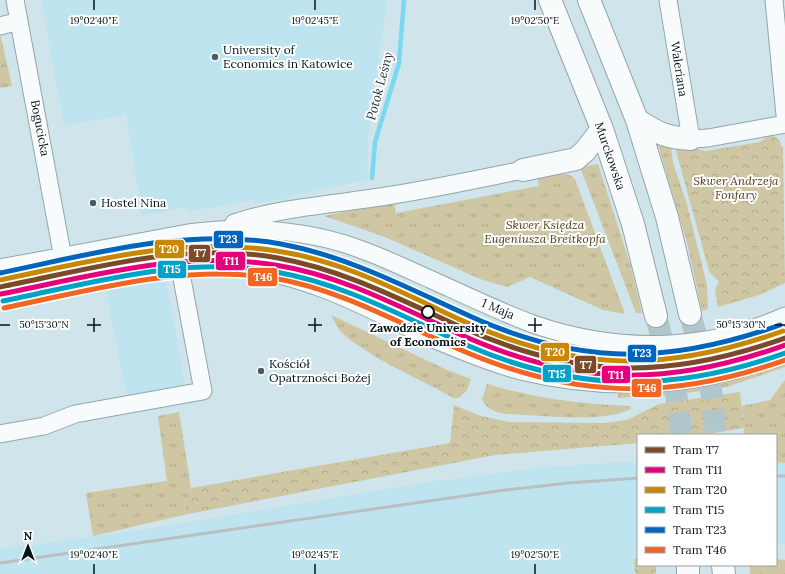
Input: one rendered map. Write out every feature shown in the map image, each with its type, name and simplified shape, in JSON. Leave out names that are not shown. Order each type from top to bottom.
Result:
[{"type":"highway","name":"Murckowska","points":[[550,0],[602,129],[633,224],[656,316]]},
{"type":"highway","points":[[589,0],[637,120],[667,217],[690,314]]},
{"type":"highway","points":[[637,120],[661,135],[691,139]]},
{"type":"highway","points":[[523,170],[576,159],[585,151],[602,129]]},
{"type":"street","name":"Bogucicka","points":[[15,0],[68,285]]},
{"type":"street","name":"Waleriana","points":[[668,0],[691,139]]},
{"type":"street","points":[[774,0],[785,115]]},
{"type":"street","points":[[0,26],[19,21]]},
{"type":"street","points":[[691,139],[708,138],[785,124]]},
{"type":"street","name":"1 Maja","points":[[215,230],[243,220],[302,208],[372,198],[523,170]]},
{"type":"street","name":"1 Maja","points":[[0,268],[188,233],[215,230],[261,229],[320,237],[362,250],[534,324],[596,340],[655,345],[694,343],[724,337],[760,327],[785,316]]},
{"type":"street","points":[[0,298],[68,285],[180,268],[205,267],[258,270],[305,282],[342,295],[461,351],[520,371],[575,380],[648,383],[692,380],[741,368],[785,352]]},
{"type":"street","points":[[0,434],[44,426],[75,414],[203,391],[180,268]]},
{"type":"shaded area","name":"University of Economics in Katowice","points":[[41,0],[387,0],[368,137],[367,180],[290,196],[290,198],[254,204],[253,200],[187,212],[186,207],[142,216],[126,114],[64,126]]},
{"type":"shaded area","points":[[161,276],[166,279],[185,384],[127,396],[105,287]]},
{"type":"shaded area","points":[[637,462],[637,566],[639,566],[646,574],[0,574],[0,549],[148,529],[436,481],[537,468]]},
{"type":"shaded area","points":[[777,462],[785,463],[785,545],[777,545]]},
{"type":"green space","points":[[0,33],[12,86],[0,88]]},
{"type":"green space","name":"Skwer Andrzeja Fonfary","points":[[769,135],[779,140],[783,150],[785,283],[759,295],[718,307],[715,290],[719,282],[709,271],[676,151],[679,146],[706,151],[760,142]]},
{"type":"green space","points":[[657,141],[671,146],[673,163],[687,204],[707,285],[708,309],[702,311],[687,243]]},
{"type":"green space","points":[[598,164],[631,267],[642,313],[636,313],[580,167]]},
{"type":"green space","name":"Skwer Księdza Eugeniusza Breitkopfa","points":[[550,173],[570,175],[575,179],[625,314],[603,310],[530,277],[507,287],[480,279],[385,237],[324,216],[394,202],[396,213],[539,186],[537,175]]},
{"type":"green space","points":[[331,315],[445,369],[471,379],[467,390],[459,398],[454,398],[381,360],[342,333]]},
{"type":"green space","points":[[785,361],[785,367],[730,386],[695,392],[618,398],[618,391],[661,391],[724,382]]},
{"type":"green space","points":[[785,380],[785,463],[777,462],[777,434],[744,434],[742,406],[770,400]]},
{"type":"green space","points":[[487,384],[540,397],[594,404],[630,406],[631,409],[617,414],[570,418],[505,414],[492,410],[482,400]]},
{"type":"green space","points":[[740,392],[744,428],[708,434],[637,434],[637,443],[495,455],[183,515],[191,488],[450,443],[454,405],[481,416],[509,422],[604,423],[627,420],[659,404]]},
{"type":"green space","points":[[179,412],[191,488],[183,515],[93,536],[86,493],[167,481],[158,416]]},
{"type":"green space","points":[[634,559],[637,559],[637,566],[656,566],[656,574],[635,574]]},
{"type":"green space","points":[[777,559],[785,560],[785,574],[750,574],[750,566],[777,566]]},
{"type":"waterway","name":"Potok Leśny","points":[[372,178],[375,142],[399,63],[404,0]]},
{"type":"tunnel","points":[[690,314],[711,389],[716,434]]},
{"type":"tunnel","points":[[656,316],[676,393],[682,434]]},
{"type":"railway","points":[[777,476],[785,476]]},
{"type":"railway","points":[[0,563],[505,490],[568,483],[637,478]]},
{"type":"tram line","name":"T23","points":[[0,273],[139,245],[210,239],[245,240],[281,244],[333,257],[383,276],[481,321],[520,336],[557,346],[594,352],[630,354],[666,352],[703,347],[741,338],[780,325]]},
{"type":"tram line","name":"T20","points":[[0,280],[69,265],[138,253],[172,249],[242,247],[277,251],[326,262],[373,279],[463,321],[505,338],[545,350],[583,358],[622,361],[660,360],[700,354],[740,345],[783,331]]},
{"type":"tram line","name":"T7","points":[[0,287],[138,259],[208,253],[243,254],[278,258],[326,270],[394,296],[461,327],[503,344],[543,357],[583,364],[622,368],[661,367],[700,361],[742,352],[785,338]]},
{"type":"tram line","name":"T11","points":[[1,294],[137,267],[206,261],[241,261],[275,265],[323,276],[391,302],[457,333],[500,350],[540,363],[580,371],[620,375],[660,374],[700,369],[741,359],[785,345]]},
{"type":"tram line","name":"T15","points":[[3,301],[139,273],[207,267],[242,268],[301,277],[351,293],[469,346],[509,361],[548,372],[587,379],[626,382],[665,380],[704,375],[744,366],[785,353]]},
{"type":"tram line","name":"T46","points":[[4,308],[137,281],[205,274],[239,275],[273,278],[320,290],[366,307],[454,347],[496,364],[537,376],[578,385],[618,388],[658,388],[700,383],[742,374],[785,360]]},
{"type":"place","name":"University of Economics in Katowice","points":[[215,57]]},
{"type":"place","name":"Hostel Nina","points":[[93,203]]},
{"type":"place","name":"Zawodzie University of Economics","points":[[428,312]]},
{"type":"place","name":"Kościół Opatrzności Bożej","points":[[261,371]]}]
